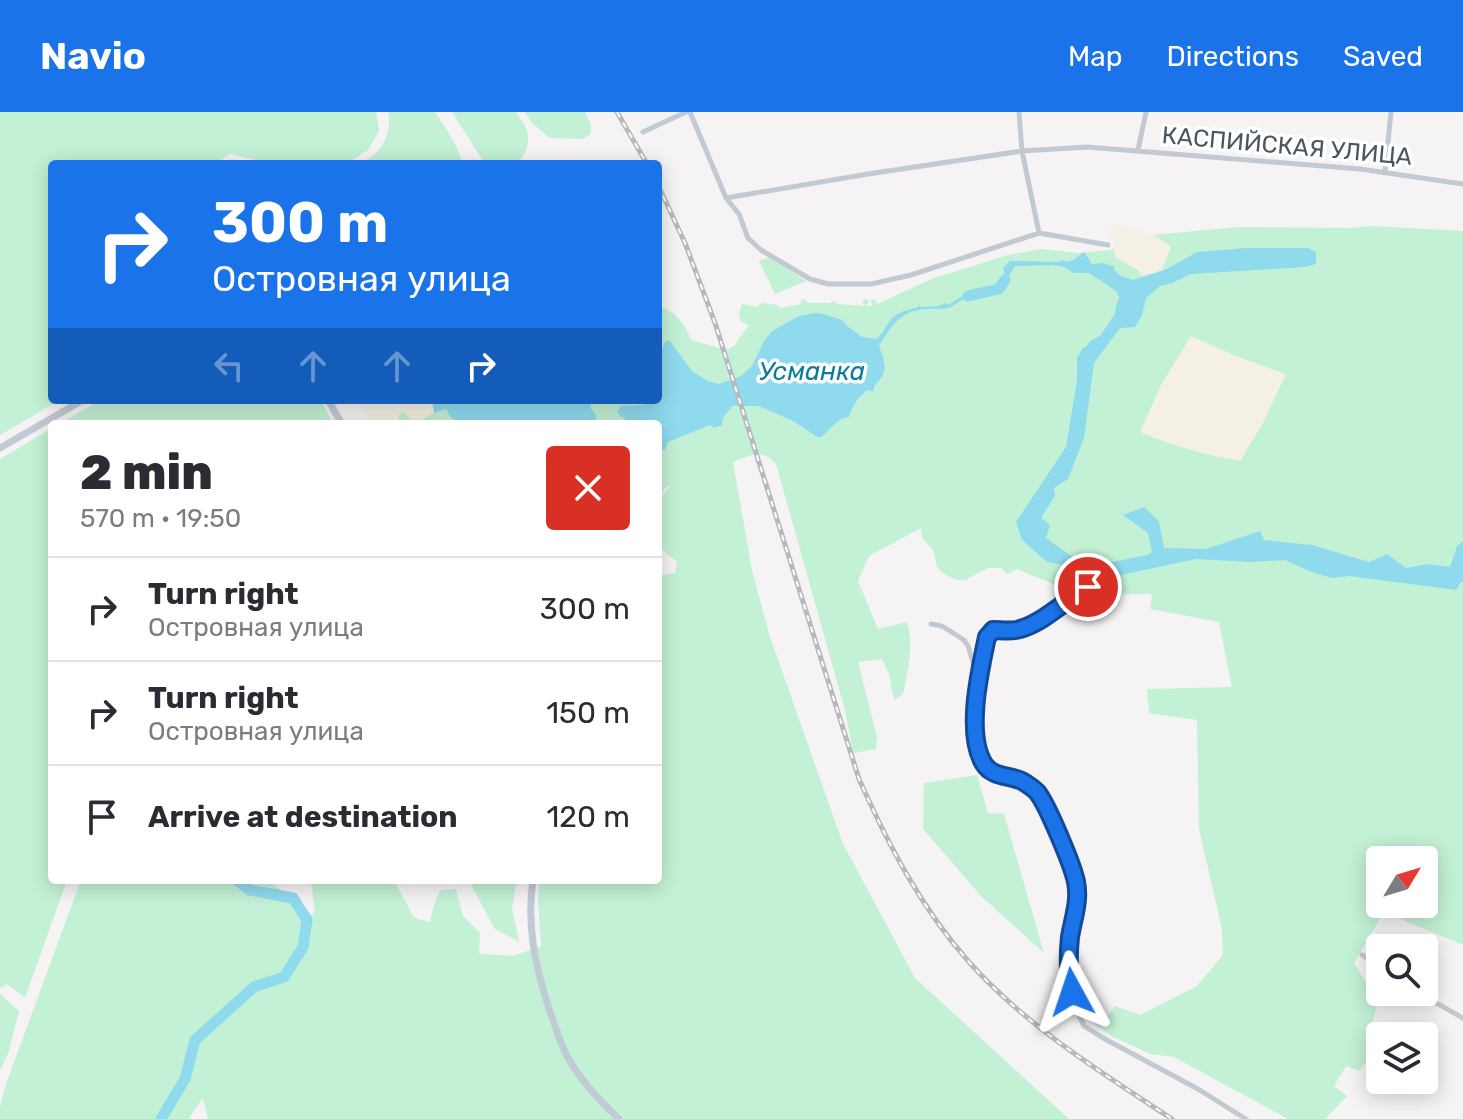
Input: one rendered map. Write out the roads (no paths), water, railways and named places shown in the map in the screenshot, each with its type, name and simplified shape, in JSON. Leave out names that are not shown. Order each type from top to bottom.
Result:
[{"type":"street","points":[[643,132],[688,112],[726,198],[739,214],[748,238],[761,250],[810,279],[828,284],[871,284],[911,275],[1039,233],[1108,245]]},
{"type":"street","points":[[1019,112],[1022,151],[1039,233]]},
{"type":"street","points":[[1138,151],[1146,112]]},
{"type":"street","points":[[1385,171],[1391,112]]},
{"type":"street","name":"КАСПИЙСКАЯ УЛИЦА","points":[[726,198],[1022,151],[1087,147],[1385,171],[1463,184]]},
{"type":"street","points":[[48,420],[76,404]]},
{"type":"street","points":[[0,448],[48,420]]},
{"type":"street","points":[[1088,587],[1051,614],[1019,630],[993,630],[987,637],[975,701],[978,751],[983,764],[990,771],[1020,780],[1038,794],[1056,830],[1076,882],[1068,964],[1076,1009],[1084,1026],[1246,1119]]},
{"type":"street","points":[[931,624],[942,626],[964,640],[978,678]]},
{"type":"street","points":[[532,884],[532,945],[539,979],[557,1031],[576,1070],[600,1101],[619,1119]]},
{"type":"street","points":[[1362,955],[1366,958]]},
{"type":"street","points":[[1438,1004],[1463,1018]]},
{"type":"water","name":"Усманка","points":[[1308,248],[1316,252],[1316,264],[1191,274],[1160,286],[1146,298],[1135,327],[1120,328],[1094,363],[1084,438],[1068,479],[1054,488],[1055,496],[1041,518],[1050,525],[1046,538],[1074,558],[1112,562],[1147,555],[1152,552],[1148,533],[1123,515],[1144,507],[1159,521],[1164,548],[1206,549],[1260,531],[1264,540],[1312,545],[1369,562],[1387,554],[1406,568],[1428,564],[1450,567],[1457,546],[1463,541],[1463,582],[1456,590],[1349,576],[1332,578],[1285,560],[1196,559],[1102,579],[1087,577],[1060,564],[1047,562],[1022,540],[1016,522],[1066,447],[1077,380],[1077,358],[1090,341],[1100,336],[1115,314],[1119,299],[1116,291],[1089,273],[1074,273],[1064,267],[1015,266],[999,289],[969,296],[947,308],[916,310],[902,317],[879,346],[884,371],[873,391],[866,390],[849,417],[838,421],[821,437],[759,406],[732,406],[722,425],[714,428],[710,425],[668,442],[662,450],[662,420],[624,420],[617,412],[621,406],[662,404],[662,350],[669,340],[692,371],[719,384],[741,376],[752,366],[772,331],[799,316],[823,314],[842,320],[862,337],[877,339],[895,316],[919,307],[919,304],[921,307],[948,305],[976,288],[993,288],[1005,276],[1003,268],[1010,261],[1069,261],[1084,252],[1092,264],[1114,266],[1121,276],[1133,280],[1165,270],[1197,252]]},
{"type":"water","points":[[433,404],[591,404],[596,419],[454,420],[446,409],[434,413]]},
{"type":"waterway","name":"Усманка","points":[[968,296],[999,289],[1005,280]]},
{"type":"waterway","name":"Усманка","points":[[161,1119],[185,1079],[195,1040],[254,987],[284,977],[303,947],[307,920],[293,898],[249,890],[242,884]]},
{"type":"railway","points":[[617,112],[645,160]]},
{"type":"railway","points":[[662,194],[685,243],[715,323],[859,779],[894,851],[936,920],[991,985],[1040,1028],[1172,1119]]}]
